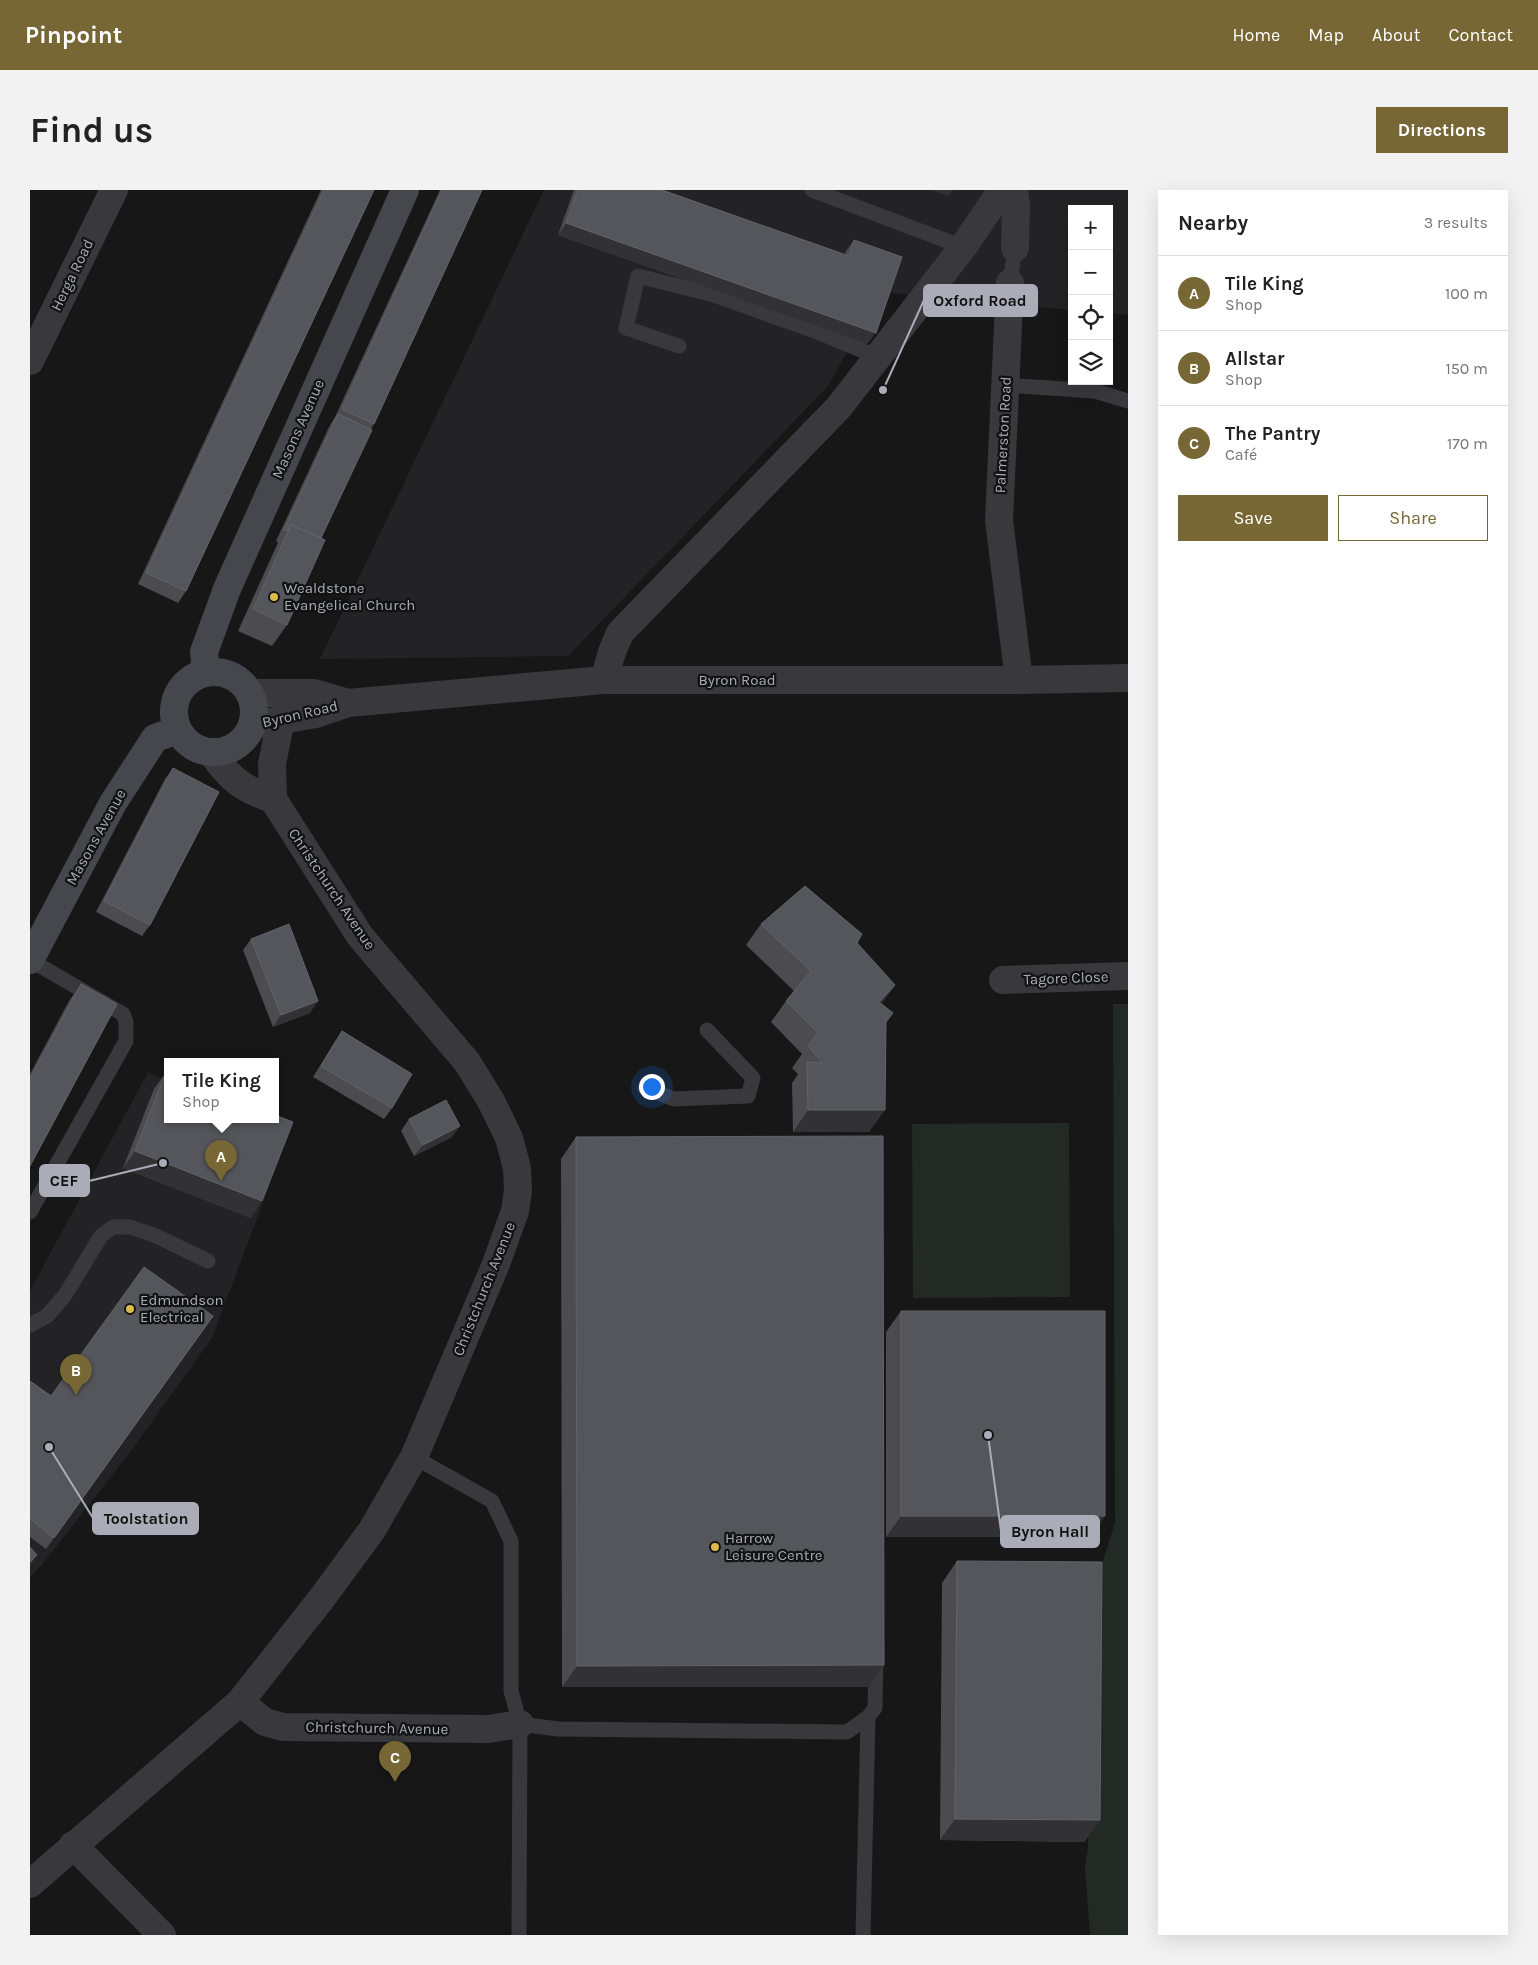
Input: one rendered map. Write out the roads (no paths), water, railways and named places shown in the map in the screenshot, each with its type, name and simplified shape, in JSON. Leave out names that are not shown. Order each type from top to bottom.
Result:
[{"type":"street","name":"Herga Road","points":[[30,361],[114,190]]},
{"type":"street","name":"Masons Avenue","points":[[206,673],[204,652],[226,589],[405,190]]},
{"type":"street","points":[[604,680],[620,633],[840,407],[963,246],[1002,190]]},
{"type":"street","name":"Palmerston Road","points":[[1014,190],[1016,204],[1015,248]]},
{"type":"street","name":"Palmerston Road","points":[[1010,283],[1000,520],[1019,680]]},
{"type":"street","points":[[219,672],[231,676],[249,692],[253,703],[252,725],[246,736],[236,745],[224,751],[211,752],[192,746],[178,730],[174,718],[174,706],[178,694],[185,684],[195,677],[206,673],[219,672]]},
{"type":"street","name":"Byron Road","points":[[252,725],[316,714],[348,703],[604,680],[1019,680],[1128,678]]},
{"type":"street","name":"Byron Road","points":[[249,692],[314,694],[348,703]]},
{"type":"street","points":[[211,752],[225,772],[231,777],[251,792],[273,799],[272,764],[280,720]]},
{"type":"street","name":"Masons Avenue","points":[[30,960],[113,803],[155,738],[178,730]]},
{"type":"street","name":"Christchurch Avenue","points":[[30,1884],[240,1702],[322,1598],[372,1530],[414,1457],[505,1242],[515,1211],[518,1191],[517,1168],[509,1138],[490,1101],[466,1062],[360,936],[273,799]]},
{"type":"street","name":"Tagore Close","points":[[1003,980],[1128,976]]},
{"type":"street","name":"Christchurch Avenue","points":[[240,1702],[265,1722],[284,1727],[488,1728],[520,1724]]},
{"type":"street","points":[[73,1845],[162,1935]]},
{"type":"lane","points":[[812,190],[963,246]]},
{"type":"lane","name":"Palmerston Road","points":[[1010,283],[1015,248]]},
{"type":"lane","points":[[678,346],[626,328],[638,276],[714,295],[820,333],[878,357]]},
{"type":"lane","points":[[1005,385],[1095,391],[1128,401]]},
{"type":"lane","points":[[30,960],[124,1014],[126,1022],[126,1041],[30,1212]]},
{"type":"lane","points":[[645,1088],[674,1099],[748,1096],[753,1078],[707,1030]]},
{"type":"lane","points":[[30,1325],[47,1316],[65,1295],[101,1236],[113,1228],[130,1227],[138,1229],[208,1260]]},
{"type":"lane","points":[[414,1457],[492,1501],[511,1541],[511,1691],[520,1724],[518,1935]]},
{"type":"lane","points":[[520,1724],[566,1730],[847,1732],[868,1717],[875,1708],[876,1648]]},
{"type":"lane","points":[[863,1935],[868,1717]]},
{"type":"place","name":"Oxford Road","points":[[883,390]]},
{"type":"place","name":"Wealdstone Evangelical Church","points":[[274,597]]},
{"type":"place","name":"CEF","points":[[163,1163]]},
{"type":"place","name":"Tile King","points":[[221,1181]]},
{"type":"place","name":"Edmundson Electrical","points":[[130,1309]]},
{"type":"place","name":"Allstar","points":[[76,1395]]},
{"type":"place","name":"Byron Hall","points":[[988,1435]]},
{"type":"place","name":"Toolstation","points":[[49,1447]]},
{"type":"place","name":"Harrow Leisure Centre","points":[[715,1547]]},
{"type":"place","name":"The Pantry","points":[[395,1782]]}]
